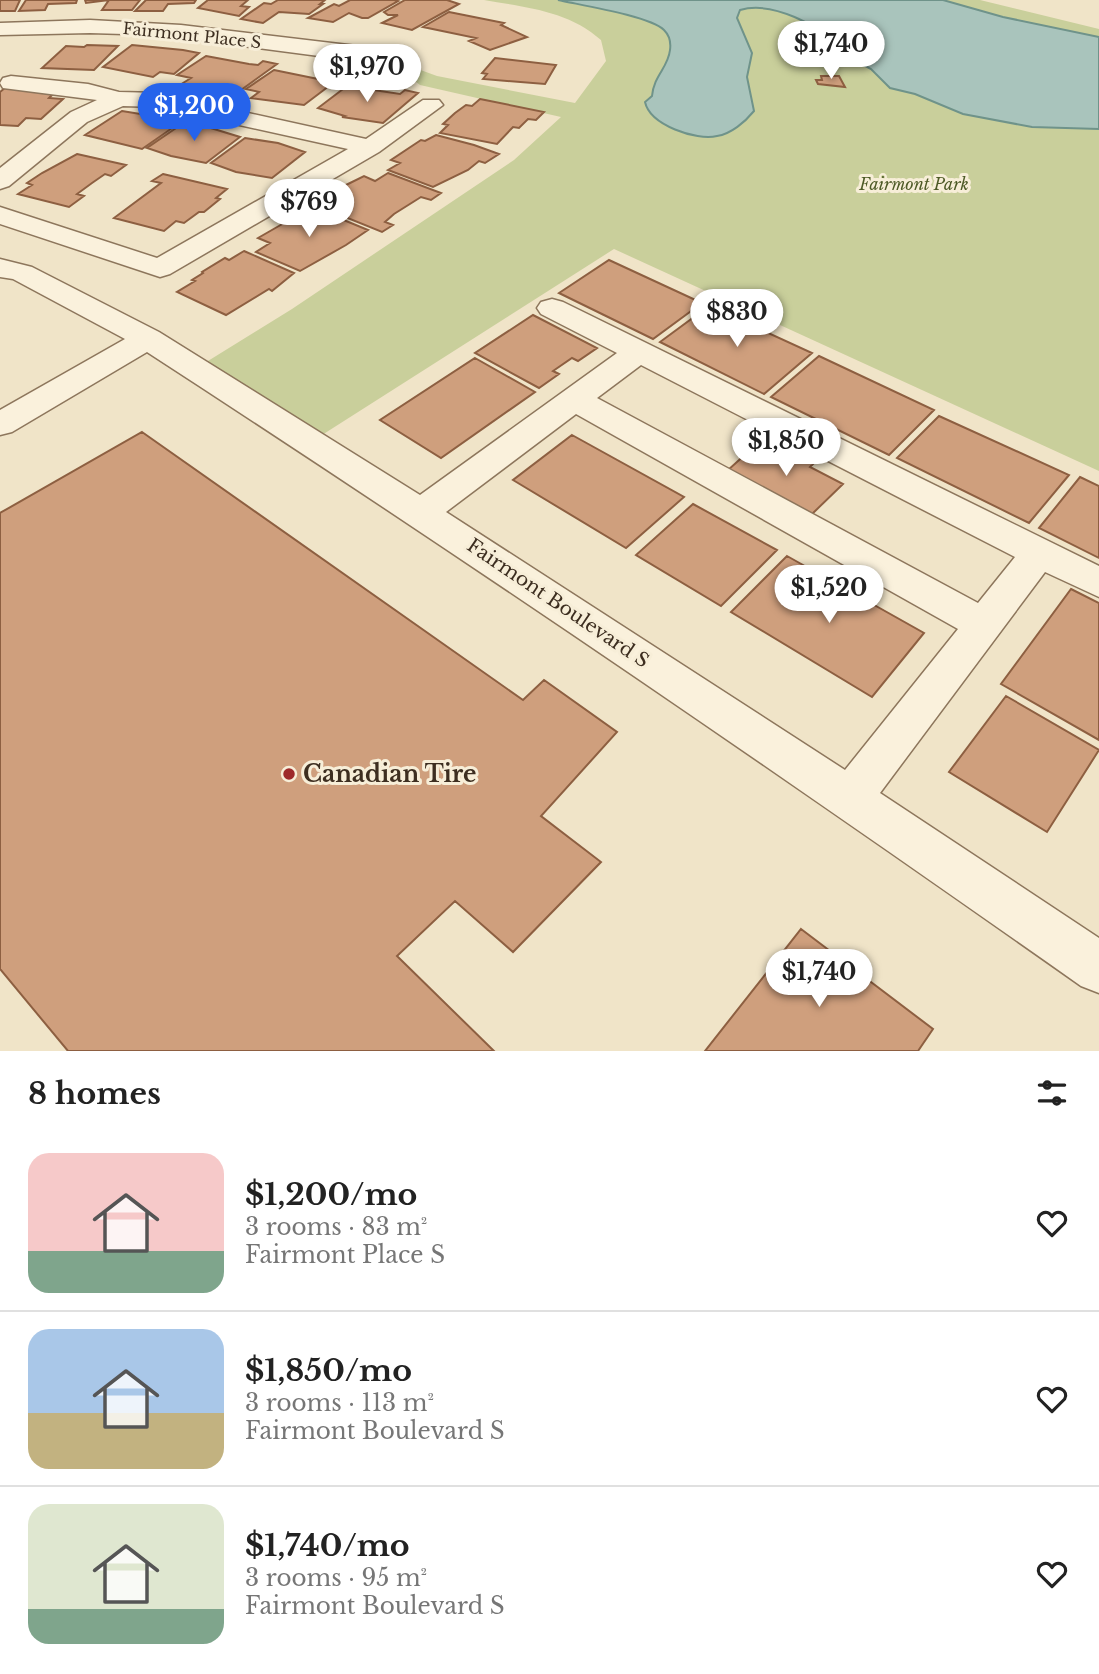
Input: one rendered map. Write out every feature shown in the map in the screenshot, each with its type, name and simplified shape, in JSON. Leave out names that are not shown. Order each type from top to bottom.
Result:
[{"type":"street","name":"Fairmont Place S","points":[[0,29],[134,27],[241,39],[325,53],[382,56]]},
{"type":"street","points":[[11,83],[88,91],[119,99],[158,100],[370,147]]},
{"type":"street","points":[[0,181],[79,117],[119,99]]},
{"type":"street","points":[[0,215],[160,268],[370,147],[431,105]]},
{"type":"street","points":[[11,271],[69,237]]},
{"type":"street","name":"Fairmont Boulevard S","points":[[11,271],[148,339],[421,512],[850,798],[1099,968]]},
{"type":"street","points":[[552,308],[1099,583]]},
{"type":"street","points":[[0,424],[148,339]]},
{"type":"street","points":[[421,512],[639,352]]},
{"type":"street","points":[[574,400],[984,625]]},
{"type":"street","points":[[850,798],[1039,553]]},
{"type":"green space","name":"Fairmont Park","points":[[484,0],[980,0],[1099,29],[1099,471],[614,249],[311,442],[195,369],[292,309],[514,160],[561,117],[420,85],[382,56],[437,76],[575,103],[606,61],[601,40],[575,22],[546,12]]},
{"type":"water","points":[[558,0],[943,0],[1003,17],[1099,37],[1099,129],[1032,127],[963,114],[915,94],[890,88],[871,69],[843,54],[843,45],[808,23],[781,12],[753,8],[740,10],[737,18],[752,53],[747,77],[754,111],[737,127],[722,135],[708,137],[686,134],[655,118],[645,102],[652,96],[655,82],[669,56],[670,42],[664,30],[645,20]]},
{"type":"building","points":[[0,0],[20,0],[15,11],[0,11]]},
{"type":"building","points":[[26,0],[77,0],[76,3],[48,4],[45,10],[19,11]]},
{"type":"building","points":[[85,0],[109,0],[86,3]]},
{"type":"building","points":[[109,0],[140,0],[132,10],[102,10]]},
{"type":"building","points":[[146,0],[196,0],[194,3],[168,4],[163,11],[135,11]]},
{"type":"building","points":[[208,0],[248,0],[241,6],[249,7],[239,16],[198,8]]},
{"type":"building","points":[[278,0],[325,0],[309,14],[279,12],[263,23],[241,19],[264,3],[271,4]]},
{"type":"building","points":[[350,0],[398,1],[368,18],[349,13],[333,22],[308,18],[334,4],[339,6]]},
{"type":"building","points":[[405,0],[447,0],[459,4],[412,30],[382,23],[398,15],[384,12]]},
{"type":"building","points":[[449,12],[504,23],[501,25],[527,37],[490,50],[469,41],[476,38],[423,27]]},
{"type":"building","points":[[132,45],[199,53],[174,74],[160,72],[153,77],[103,67]]},
{"type":"building","points":[[66,46],[118,46],[94,70],[42,68]]},
{"type":"building","points":[[206,56],[249,64],[258,65],[263,61],[277,64],[241,90],[227,87],[220,92],[183,83],[191,78],[177,75]]},
{"type":"building","points":[[495,58],[556,65],[545,84],[483,79],[487,74],[482,73]]},
{"type":"building","points":[[274,70],[333,83],[304,105],[251,98],[259,92],[246,89]]},
{"type":"building","points":[[821,76],[839,76],[845,87],[818,84],[816,80],[822,80]]},
{"type":"building","points":[[347,86],[400,94],[405,90],[418,93],[383,123],[342,117],[345,116],[318,108]]},
{"type":"building","points":[[6,87],[57,90],[49,98],[63,99],[41,119],[26,118],[18,126],[0,125],[0,92]]},
{"type":"building","points":[[480,99],[544,112],[536,120],[528,119],[519,128],[513,127],[497,144],[440,133],[448,125],[443,124],[455,113],[466,105],[472,106]]},
{"type":"building","points":[[122,111],[165,118],[162,120],[178,124],[142,149],[85,135]]},
{"type":"building","points":[[182,124],[201,125],[240,137],[206,163],[147,148]]},
{"type":"building","points":[[436,135],[499,154],[485,163],[479,161],[468,170],[433,187],[388,170],[400,163],[391,160],[421,140],[425,141]]},
{"type":"building","points":[[245,138],[278,143],[305,152],[272,178],[236,172],[211,163]]},
{"type":"building","points":[[77,154],[126,165],[111,176],[105,174],[77,194],[84,196],[69,207],[18,194],[32,185],[27,183]]},
{"type":"building","points":[[388,173],[441,193],[431,200],[421,197],[394,214],[385,222],[393,225],[382,232],[318,206],[331,198],[327,196],[364,176],[375,181]]},
{"type":"building","points":[[163,174],[227,189],[216,198],[220,199],[204,212],[199,212],[184,223],[176,221],[164,231],[114,218],[161,183],[152,181]]},
{"type":"building","points":[[317,209],[368,230],[300,271],[256,252],[270,243],[258,238],[298,215],[303,217]]},
{"type":"building","points":[[244,251],[294,273],[272,291],[269,289],[226,315],[177,292],[195,281],[192,280],[202,272],[225,258],[229,260]]},
{"type":"building","points":[[609,260],[702,303],[653,339],[559,293]]},
{"type":"building","points":[[709,306],[812,353],[764,394],[660,342]]},
{"type":"building","points":[[533,315],[597,348],[578,361],[572,358],[553,371],[559,374],[539,388],[475,353]]},
{"type":"building","points":[[819,356],[934,410],[889,455],[771,397]]},
{"type":"building","points":[[475,358],[535,392],[441,458],[380,420]]},
{"type":"building","points":[[939,416],[1069,475],[1029,523],[897,458]]},
{"type":"building","name":"Canadian Tire","points":[[142,432],[523,700],[544,680],[617,732],[541,816],[601,862],[513,952],[455,901],[397,956],[494,1051],[68,1051],[0,969],[0,513]]},
{"type":"building","points":[[572,435],[684,497],[626,548],[513,480]]},
{"type":"building","points":[[760,441],[791,457],[794,455],[813,464],[810,467],[843,484],[811,515],[727,471]]},
{"type":"building","points":[[1080,477],[1099,486],[1099,558],[1039,528]]},
{"type":"building","points":[[693,504],[777,550],[721,606],[636,555]]},
{"type":"building","points":[[787,556],[924,633],[872,697],[731,612]]},
{"type":"building","points":[[1071,589],[1099,603],[1099,740],[1001,684]]},
{"type":"building","points":[[1006,696],[1099,750],[1047,832],[949,772]]},
{"type":"building","points":[[801,929],[933,1029],[918,1051],[705,1051]]},
{"type":"place","name":"Canadian Tire","points":[[289,774]]}]
